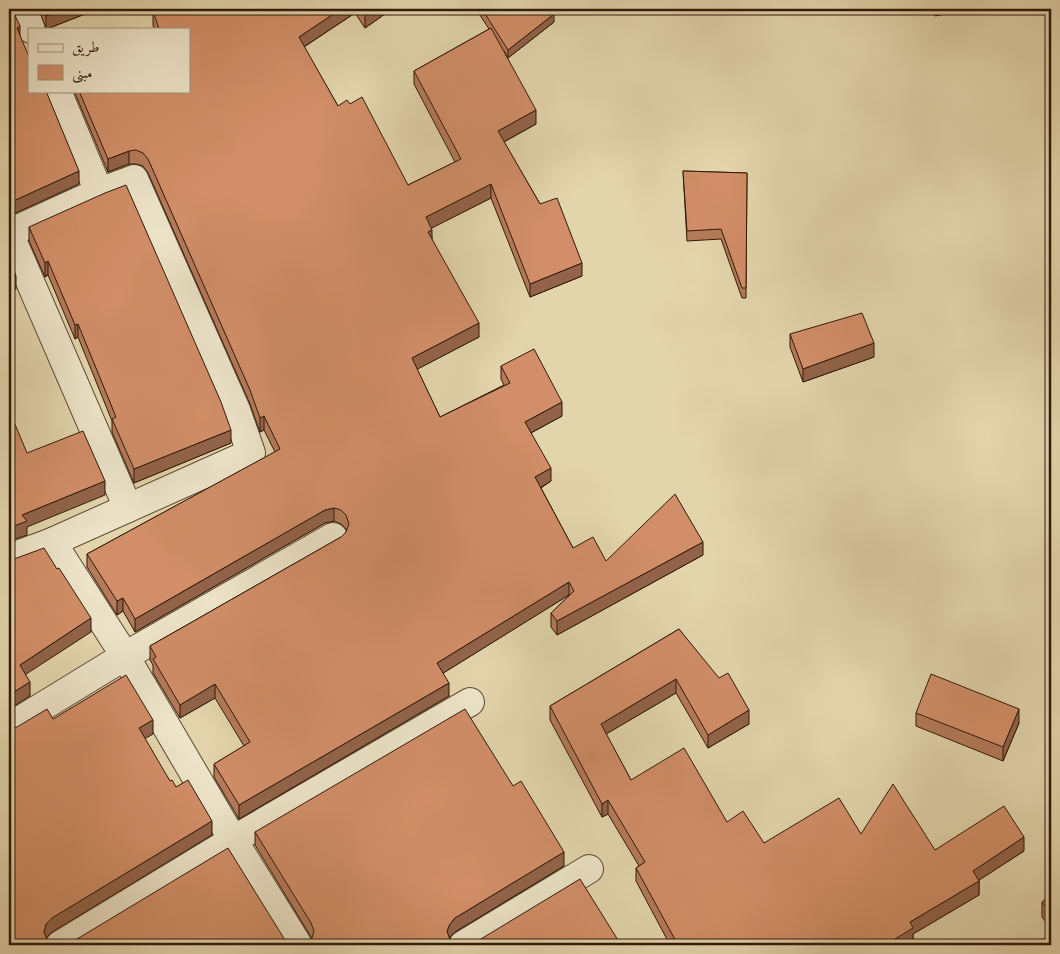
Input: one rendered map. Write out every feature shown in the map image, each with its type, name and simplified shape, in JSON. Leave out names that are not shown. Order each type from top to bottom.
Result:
[{"type":"street","points":[[23,9],[31,28]]},
{"type":"street","points":[[57,92],[99,192]]},
{"type":"street","points":[[9,558],[52,542],[251,453],[236,410],[134,178],[9,233],[128,508]]},
{"type":"street","points":[[9,727],[124,656],[333,537]]},
{"type":"street","points":[[52,542],[124,656],[233,840],[298,945]]},
{"type":"street","points":[[60,945],[233,840],[470,702]]},
{"type":"street","points":[[463,945],[589,869]]},
{"type":"building","points":[[9,9],[12,9],[20,26],[17,28],[28,55],[28,92],[46,92],[79,171],[9,203]]},
{"type":"building","points":[[44,9],[64,9],[46,16]]},
{"type":"building","points":[[160,9],[341,9],[299,37],[338,106],[347,100],[350,104],[362,97],[408,185],[461,159],[414,71],[491,28],[536,110],[498,131],[540,204],[557,198],[582,263],[530,284],[491,184],[426,217],[432,230],[428,232],[479,323],[412,358],[440,417],[510,383],[501,366],[534,349],[562,402],[525,422],[551,468],[535,477],[573,548],[593,537],[606,561],[675,494],[703,542],[557,621],[551,613],[574,591],[569,582],[437,663],[449,683],[239,805],[214,764],[250,742],[215,684],[180,705],[153,659],[156,657],[150,646],[341,537],[346,532],[349,524],[346,515],[341,510],[334,508],[325,510],[135,619],[123,598],[117,601],[87,554],[280,449],[264,416],[260,418],[250,390],[148,159],[143,153],[136,150],[108,159],[79,92],[190,92],[190,28],[159,28],[153,11]]},
{"type":"building","points":[[361,9],[373,9],[365,14]]},
{"type":"building","points":[[482,9],[550,9],[554,14],[508,50]]},
{"type":"building","points":[[683,171],[747,173],[746,288],[742,288],[721,229],[687,231]]},
{"type":"building","points":[[126,185],[221,402],[231,430],[134,469],[112,419],[116,417],[78,324],[75,325],[48,261],[45,263],[29,227]]},
{"type":"building","points":[[9,258],[16,276],[9,279]]},
{"type":"building","points":[[862,313],[874,343],[803,369],[790,334]]},
{"type":"building","points":[[9,410],[27,453],[83,431],[105,481],[22,515],[27,521],[9,528]]},
{"type":"building","points":[[44,548],[91,618],[20,665],[30,682],[9,695],[9,560]]},
{"type":"building","points":[[679,629],[719,678],[728,673],[749,710],[708,735],[676,679],[601,724],[631,780],[684,748],[727,822],[743,811],[764,843],[839,798],[861,834],[893,784],[935,850],[1004,806],[1024,837],[973,871],[979,881],[910,922],[913,928],[885,945],[678,945],[636,868],[645,862],[608,800],[602,804],[550,706]]},
{"type":"building","points":[[931,674],[1019,709],[1003,747],[916,713]]},
{"type":"building","points":[[126,675],[153,720],[139,728],[170,781],[172,780],[176,787],[188,780],[212,821],[52,918],[46,924],[44,932],[47,940],[53,945],[9,945],[9,729],[17,727],[47,709],[53,719]]},
{"type":"building","points":[[465,709],[513,786],[521,781],[564,852],[455,918],[447,931],[450,940],[456,945],[305,945],[312,938],[314,931],[311,923],[255,832]]},
{"type":"building","points":[[228,848],[285,940],[291,945],[67,945]]},
{"type":"building","points":[[580,879],[621,945],[471,945]]},
{"type":"building","points":[[1051,895],[1051,914],[1042,902]]},
{"type":"building","points":[[1051,935],[1051,945],[1033,945]]}]
